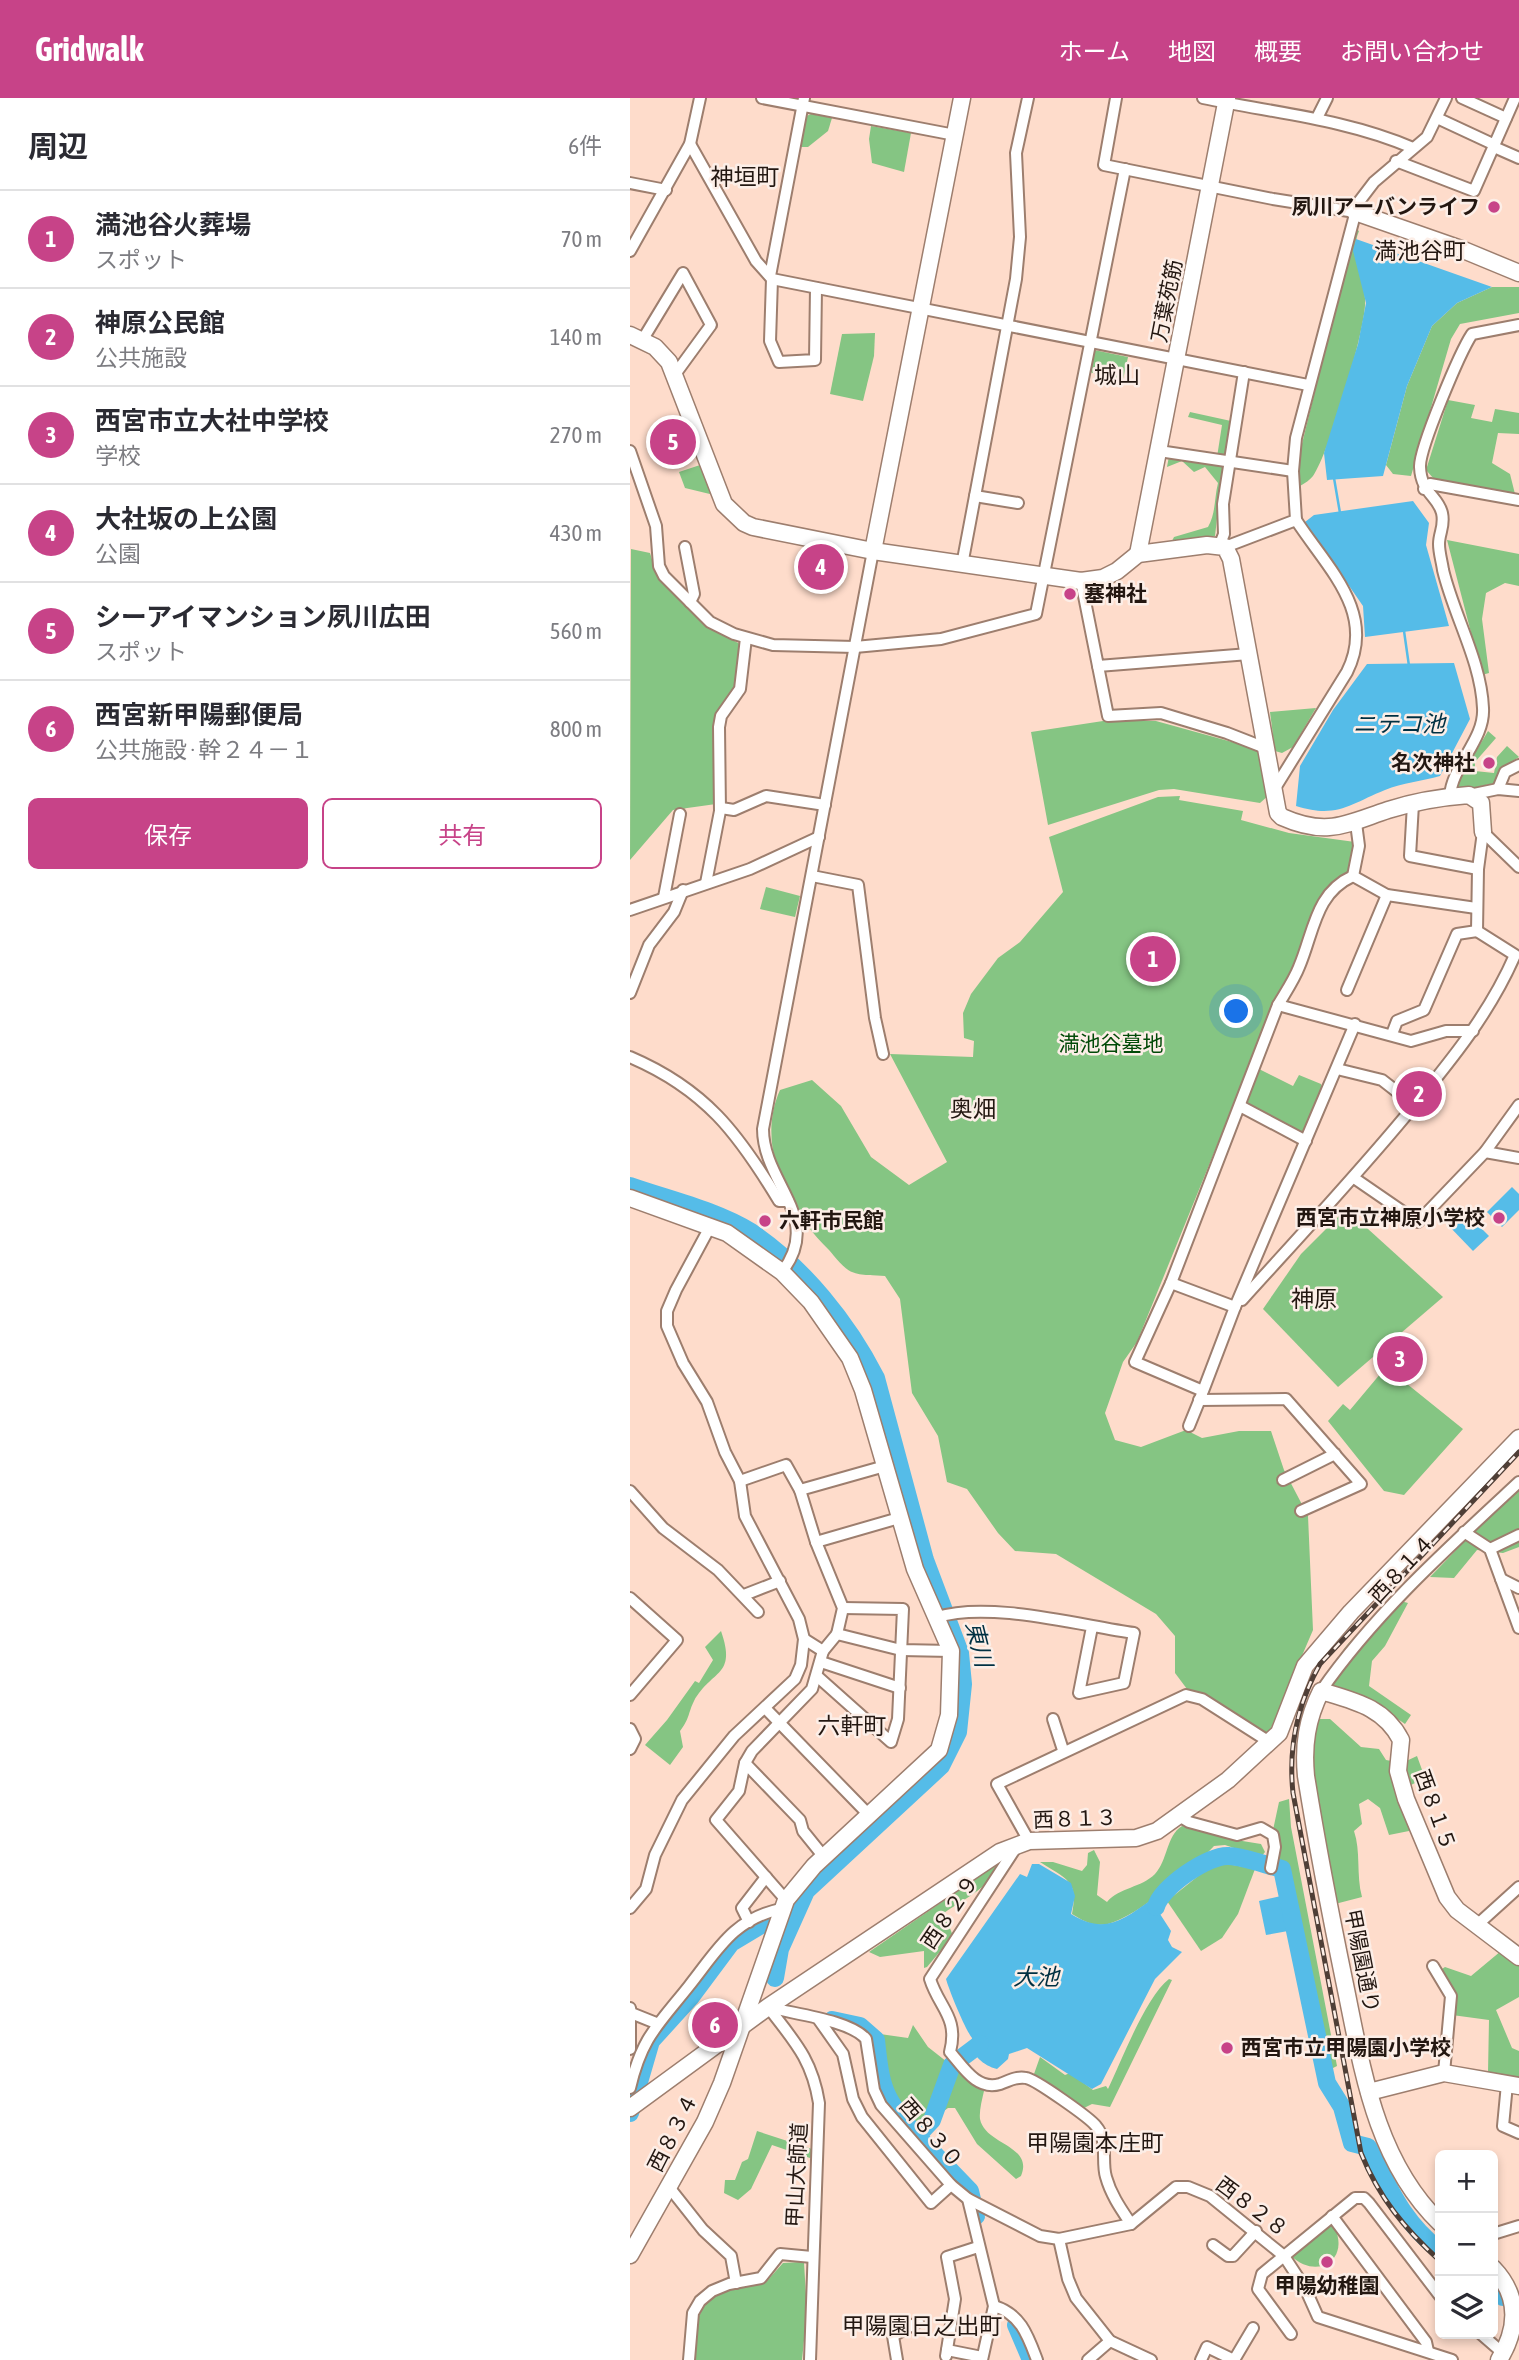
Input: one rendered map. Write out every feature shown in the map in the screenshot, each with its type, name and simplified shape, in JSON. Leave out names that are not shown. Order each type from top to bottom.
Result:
[{"type":"street","points":[[630,251],[690,144],[700,98]]},
{"type":"street","points":[[762,98],[803,102],[955,135]]},
{"type":"street","points":[[787,1266],[798,1232],[796,1218],[763,1143],[762,1129],[962,98]]},
{"type":"street","points":[[962,565],[1008,326],[1020,237],[1016,153],[1028,98]]},
{"type":"street","points":[[1116,98],[1104,165],[1355,212],[1461,249],[1519,273]]},
{"type":"street","points":[[1203,98],[1317,118],[1381,134],[1413,148]]},
{"type":"street","points":[[1317,118],[1327,98]]},
{"type":"street","points":[[1275,788],[1347,672],[1355,655],[1358,632],[1354,608],[1296,520],[1293,471],[1296,438],[1308,385],[1355,212],[1374,181],[1427,137],[1446,98]]},
{"type":"street","points":[[1462,98],[1506,118]]},
{"type":"street","points":[[1396,161],[1474,191],[1516,99]]},
{"type":"street","name":"万葉苑筋","points":[[1138,554],[1227,101]]},
{"type":"street","points":[[803,102],[771,277],[771,341],[779,362],[815,360],[816,288]]},
{"type":"street","points":[[1437,118],[1519,158]]},
{"type":"street","points":[[690,144],[756,261],[771,277],[1308,385]]},
{"type":"street","points":[[630,451],[656,526],[660,566],[664,576],[710,622],[746,638],[773,645],[855,647],[941,639],[1036,614],[1125,169]]},
{"type":"street","points":[[630,183],[666,190]]},
{"type":"street","points":[[676,373],[711,326],[683,273],[636,337],[655,347],[676,373],[724,504],[753,527],[873,551],[1081,581],[1103,578],[1117,572],[1138,554],[1222,546],[1296,520]]},
{"type":"street","points":[[1450,796],[1450,784],[1483,721],[1483,706],[1467,642],[1444,572],[1438,542],[1444,526],[1441,510],[1424,489],[1419,465],[1459,355],[1472,334],[1519,325]]},
{"type":"street","points":[[1244,372],[1223,504],[1222,546],[1231,559],[1278,813],[1290,821],[1329,828],[1450,796],[1498,789],[1519,791]]},
{"type":"street","points":[[1159,451],[1293,471]]},
{"type":"street","points":[[1424,489],[1430,484],[1519,500]]},
{"type":"street","points":[[975,496],[1018,503]]},
{"type":"street","points":[[685,547],[694,594],[690,602]]},
{"type":"street","points":[[1081,581],[1108,716],[1160,713],[1227,733],[1268,749]]},
{"type":"street","points":[[706,883],[721,808],[719,727],[721,716],[740,689],[746,638]]},
{"type":"street","points":[[1098,666],[1249,653]]},
{"type":"street","points":[[1498,789],[1505,772],[1519,765]]},
{"type":"street","points":[[1469,795],[1481,803],[1483,832],[1476,908],[1478,931]]},
{"type":"street","points":[[721,808],[734,810],[766,796],[825,805]]},
{"type":"street","points":[[1413,804],[1410,856],[1478,869]]},
{"type":"street","points":[[664,897],[680,814]]},
{"type":"street","points":[[1301,1511],[1361,1483],[1286,1399],[1201,1395],[1135,1362],[1171,1283],[1278,1005],[1299,967],[1324,898],[1334,887],[1353,876],[1359,845],[1356,823]]},
{"type":"street","points":[[1483,832],[1519,867]]},
{"type":"street","points":[[630,910],[750,869],[819,837]]},
{"type":"street","points":[[812,876],[858,885],[875,1018],[883,1054]]},
{"type":"street","points":[[1353,876],[1387,894],[1476,908]]},
{"type":"street","points":[[630,993],[649,945],[674,912],[683,890]]},
{"type":"street","points":[[1347,990],[1387,894]]},
{"type":"street","points":[[1235,1307],[1354,1178],[1414,1105],[1473,1031],[1499,993],[1516,955],[1478,931],[1457,934],[1424,1010],[1397,1021],[1392,1034]]},
{"type":"street","points":[[1278,1005],[1410,1041],[1447,1031],[1473,1031]]},
{"type":"street","points":[[1189,1426],[1235,1307],[1355,1024]]},
{"type":"street","points":[[630,1058],[651,1066],[699,1096],[715,1111],[755,1162],[779,1201],[788,1201]]},
{"type":"street","points":[[1337,1069],[1382,1080],[1414,1105]]},
{"type":"street","points":[[1354,1178],[1418,1222],[1485,1152],[1519,1105]]},
{"type":"street","points":[[1240,1106],[1306,1140]]},
{"type":"street","points":[[1485,1152],[1519,1158]]},
{"type":"street","points":[[630,1198],[710,1225],[787,1266],[850,1358],[863,1390],[915,1569],[951,1651],[949,1715],[939,1750],[824,1857],[780,1913]]},
{"type":"street","points":[[630,1908],[646,1889],[655,1855],[682,1800],[734,1736],[795,1679],[801,1665],[804,1639],[799,1619],[745,1516],[740,1481],[725,1452],[707,1402],[683,1363],[667,1326],[667,1311],[710,1225]]},
{"type":"street","points":[[1171,1283],[1235,1307]]},
{"type":"street","name":"西８１３","points":[[633,2106],[768,2007],[1000,1852],[1023,1843],[1073,1838],[1136,1838],[1157,1831],[1179,1816],[1271,1743],[1282,1727],[1305,1666],[1351,1612],[1519,1438]]},
{"type":"street","points":[[1283,1480],[1335,1454]]},
{"type":"street","points":[[740,1481],[786,1465],[800,1490],[816,1542],[843,1608],[836,1634],[822,1656],[812,1689],[752,1751],[745,1763],[739,1791],[716,1820],[766,1877],[780,1913]]},
{"type":"street","points":[[800,1490],[885,1466]]},
{"type":"street","name":"西８１４","points":[[1321,1691],[1341,1662],[1464,1532],[1519,1482]]},
{"type":"street","points":[[630,1491],[663,1528],[744,1595],[758,1612]]},
{"type":"street","points":[[816,1542],[899,1518]]},
{"type":"street","points":[[1464,1532],[1490,1549],[1519,1628]]},
{"type":"street","points":[[1490,1549],[1515,1540]]},
{"type":"street","points":[[1501,1579],[1519,1588]]},
{"type":"street","points":[[744,1595],[780,1581]]},
{"type":"street","points":[[630,1598],[677,1640],[630,1695]]},
{"type":"street","points":[[818,1676],[891,1742],[898,1719],[903,1609],[843,1608]]},
{"type":"street","points":[[937,1617],[953,1612],[993,1612],[1134,1633],[1124,1684],[1079,1693],[1092,1627]]},
{"type":"street","points":[[836,1634],[901,1650],[951,1651]]},
{"type":"street","points":[[804,1639],[822,1656],[900,1688]]},
{"type":"street","name":"甲陽園通り","points":[[1321,1691],[1311,1712],[1304,1744],[1306,1776],[1349,2008],[1369,2092],[1387,2149],[1410,2187],[1435,2217]]},
{"type":"street","name":"西８１５","points":[[1321,1691],[1374,1708],[1397,1732],[1401,1740],[1398,1771],[1447,1897],[1477,1925],[1519,1957]]},
{"type":"street","points":[[1023,1843],[997,1784],[1063,1750],[1186,1695],[1202,1699],[1271,1743]]},
{"type":"street","points":[[1291,1700],[1311,1712]]},
{"type":"street","points":[[765,1708],[870,1816]]},
{"type":"street","points":[[1053,1719],[1063,1750]]},
{"type":"street","points":[[630,1729],[635,1740],[630,1749]]},
{"type":"street","points":[[745,1763],[800,1820],[803,1831],[824,1857]]},
{"type":"street","points":[[1179,1816],[1189,1822],[1237,1835],[1261,1828],[1273,1835],[1275,1847],[1271,1868]]},
{"type":"street","name":"西８２９","points":[[1023,1843],[930,1979],[947,2009],[954,2037],[950,2052],[978,2082],[988,2086],[1016,2077],[1040,2083],[1097,2126],[1106,2151],[1105,2174],[1112,2195],[1131,2224]]},
{"type":"street","points":[[750,1922],[741,1908],[766,1877]]},
{"type":"street","points":[[1477,1925],[1519,1887]]},
{"type":"street","points":[[630,2088],[632,2068],[656,2023],[689,1986],[723,1939],[763,1913],[780,1913]]},
{"type":"street","name":"西８３４","points":[[630,2255],[705,2122],[743,2025],[780,1913]]},
{"type":"street","points":[[1433,1966],[1451,1996],[1444,2073]]},
{"type":"street","name":"西８３０","points":[[768,2007],[845,2025],[866,2039],[874,2090],[881,2105],[950,2185],[971,2200]]},
{"type":"street","name":"甲山大師道","points":[[768,2007],[803,2053],[815,2076],[821,2126],[811,2257],[810,2360]]},
{"type":"street","points":[[630,2049],[631,2010],[656,2023]]},
{"type":"street","points":[[818,2020],[843,2054],[853,2099],[877,2139],[932,2203],[950,2185]]},
{"type":"street","points":[[1369,2092],[1444,2073],[1513,2085],[1503,2126],[1519,2133]]},
{"type":"street","points":[[669,2187],[703,2230],[731,2256],[736,2283]]},
{"type":"street","name":"西８２８","points":[[971,2200],[1040,2236],[1059,2239],[1131,2224],[1176,2187],[1188,2187],[1210,2196],[1284,2256],[1306,2288],[1318,2317],[1452,2360]]},
{"type":"street","points":[[1291,2334],[1258,2289],[1262,2274],[1355,2198],[1364,2198],[1435,2290]]},
{"type":"street","points":[[971,2200],[978,2247],[994,2306],[982,2359],[947,2353],[955,2299],[947,2257],[978,2247]]},
{"type":"street","points":[[1332,2216],[1426,2342],[1428,2351]]},
{"type":"street","points":[[1498,2232],[1519,2226]]},
{"type":"street","points":[[1213,2245],[1228,2256],[1233,2256],[1256,2231]]},
{"type":"street","points":[[1059,2239],[1068,2279],[1076,2298],[1110,2341],[1151,2360]]},
{"type":"street","points":[[689,2360],[693,2313],[712,2291],[761,2278],[780,2254],[811,2257]]},
{"type":"street","points":[[1486,2339],[1502,2357],[1517,2319],[1519,2303],[1515,2293],[1498,2274]]},
{"type":"street","points":[[994,2306],[1007,2310],[1020,2322],[1037,2360]]},
{"type":"street","points":[[897,2360],[893,2336],[918,2322]]},
{"type":"street","points":[[1201,2360],[1207,2347],[1234,2360],[1253,2328]]},
{"type":"street","points":[[1088,2360],[1110,2341]]},
{"type":"green space","points":[[811,114],[832,118],[828,131],[808,147],[799,147],[804,117]]},
{"type":"green space","points":[[871,126],[911,133],[904,172],[872,163],[869,139]]},
{"type":"green space","points":[[1355,228],[1359,231],[1356,260],[1365,295],[1359,340],[1328,444],[1313,476],[1300,486],[1300,452]]},
{"type":"green space","points":[[1492,287],[1519,287],[1519,313],[1460,324],[1451,339],[1411,476],[1393,474],[1386,465],[1407,386],[1432,326],[1457,303]]},
{"type":"green space","points":[[875,333],[874,356],[863,401],[830,394],[842,334]]},
{"type":"green space","points":[[1094,350],[1128,357],[1123,380],[1089,372]]},
{"type":"green space","points":[[1448,400],[1475,405],[1471,418],[1492,422],[1495,409],[1519,413],[1519,434],[1498,433],[1492,463],[1510,474],[1515,494],[1434,479],[1426,470]]},
{"type":"green space","points":[[1190,412],[1231,421],[1225,458],[1217,457],[1222,425],[1188,417]]},
{"type":"green space","points":[[1169,456],[1223,466],[1215,536],[1170,545],[1174,537],[1208,527],[1214,511],[1218,483],[1205,467],[1194,472],[1182,461],[1167,467]]},
{"type":"green space","points":[[703,464],[714,495],[685,488],[679,472]]},
{"type":"green space","points":[[1447,540],[1519,554],[1519,586],[1505,583],[1486,593],[1482,619],[1489,673],[1482,675]]},
{"type":"green space","points":[[813,546],[837,551],[830,588],[806,584]]},
{"type":"green space","points":[[631,549],[650,553],[658,578],[704,625],[740,644],[737,686],[717,716],[716,804],[673,810],[630,860]]},
{"type":"green space","points":[[1316,708],[1293,747],[1282,753],[1275,751],[1270,712]]},
{"type":"green space","points":[[1103,721],[1156,721],[1261,750],[1269,795],[1260,803],[1174,789],[1159,790],[1048,825],[1031,732]]},
{"type":"green space","name":"名次神社","points":[[1488,731],[1496,738],[1475,762],[1475,771],[1494,773],[1497,757],[1507,746],[1519,757],[1501,768],[1495,783],[1458,791],[1458,782]]},
{"type":"green space","name":"満池谷墓地","points":[[1180,796],[1179,800],[1243,811],[1241,820],[1289,833],[1355,842],[1350,873],[1330,884],[1312,919],[1296,964],[1275,1003],[1137,1342],[1123,1362],[1105,1413],[1115,1440],[1141,1447],[1186,1430],[1202,1438],[1239,1431],[1271,1431],[1284,1470],[1308,1516],[1313,1630],[1268,1735],[1199,1692],[1187,1689],[1175,1673],[1175,1636],[1156,1614],[1056,1554],[1015,1551],[998,1533],[967,1489],[947,1482],[938,1436],[912,1393],[900,1299],[885,1276],[860,1274],[849,1270],[814,1234],[789,1197],[780,1176],[771,1133],[773,1111],[780,1090],[812,1080],[841,1106],[871,1157],[909,1185],[947,1162],[890,1054],[973,1057],[974,1041],[964,1038],[963,1013],[971,994],[998,958],[1020,942],[1063,892],[1049,837],[1158,797]]},
{"type":"green space","points":[[766,887],[800,896],[795,917],[760,909]]},
{"type":"green space","points":[[1259,1069],[1293,1086],[1299,1075],[1321,1084],[1323,1089],[1304,1133],[1247,1104]]},
{"type":"green space","points":[[1346,1209],[1443,1297],[1338,1387],[1263,1309],[1301,1254]]},
{"type":"green space","points":[[1386,1367],[1463,1429],[1404,1495],[1384,1491],[1328,1421],[1343,1404],[1350,1410]]},
{"type":"green space","points":[[1519,1490],[1519,1547],[1503,1553],[1477,1550],[1454,1578],[1430,1577],[1492,1513]]},
{"type":"green space","points":[[1401,1601],[1408,1603],[1385,1646],[1372,1661],[1369,1686],[1411,1715],[1405,1724],[1376,1704],[1332,1687],[1338,1661],[1348,1644]]},
{"type":"green space","points":[[721,1631],[726,1657],[724,1665],[694,1701],[680,1731],[683,1747],[670,1765],[645,1745],[695,1681],[699,1683],[713,1660],[705,1647]]},
{"type":"green space","points":[[1330,1719],[1361,1747],[1379,1749],[1386,1760],[1402,1763],[1417,1756],[1425,1778],[1411,1785],[1399,1797],[1414,1830],[1389,1835],[1380,1808],[1368,1799],[1359,1804],[1362,1824],[1354,1831],[1362,1897],[1335,1904],[1311,1759],[1315,1720]]},
{"type":"green space","points":[[1289,1799],[1291,1827],[1337,2066],[1329,2070],[1331,2081],[1339,2087],[1336,2090],[1326,2091],[1322,2087],[1281,1872],[1274,1871],[1273,1830],[1279,1802]]},
{"type":"green space","points":[[1182,1826],[1261,1844],[1265,1852],[1261,1857],[1225,1845],[1214,1846],[1193,1867],[1149,1902],[1120,1919],[1103,1925],[1089,1923],[1072,1914],[1072,1887],[1063,1877],[1040,1862],[1053,1862],[1082,1871],[1087,1865],[1088,1853],[1094,1850],[1100,1862],[1097,1895],[1107,1902],[1118,1893],[1155,1874],[1173,1836]]},
{"type":"green space","points":[[1000,1862],[985,1885],[944,1913],[953,1936],[927,1967],[924,1968],[924,1951],[880,1957],[869,1952]]},
{"type":"green space","points":[[1222,1863],[1255,1869],[1238,1914],[1222,1938],[1201,1951],[1167,1901],[1212,1865]]},
{"type":"green space","points":[[1501,1951],[1519,1963],[1519,1997],[1496,2010],[1512,2048],[1519,2051],[1519,2080],[1488,2072],[1489,2020],[1452,2015],[1439,1971],[1445,1967],[1471,1976]]},
{"type":"green space","points":[[1169,1979],[1172,1980],[1110,2107],[1092,2104],[1084,2108],[1034,2074],[1040,2057],[1065,2075],[1070,2073],[1093,2090],[1106,2086],[1108,2089],[1151,2000]]},
{"type":"green space","points":[[913,2025],[928,2047],[984,2091],[980,2119],[990,2135],[1021,2158],[1021,2176],[1016,2179],[977,2144],[955,2108],[948,2108],[919,2129],[886,2082],[880,2034],[908,2038]]},
{"type":"green space","points":[[757,2131],[815,2150],[810,2158],[772,2145],[751,2189],[738,2200],[724,2193],[725,2180],[735,2180],[742,2162],[748,2159]]},
{"type":"green space","points":[[1332,2223],[1338,2246],[1336,2255],[1330,2262],[1312,2267],[1291,2256]]},
{"type":"green space","points":[[783,2263],[804,2263],[807,2311],[802,2360],[694,2360],[695,2323],[709,2298],[727,2290],[766,2282]]},
{"type":"water","points":[[1356,239],[1492,287],[1457,303],[1432,326],[1407,386],[1383,476],[1327,480],[1324,453],[1358,344],[1366,303],[1353,251]]},
{"type":"water","points":[[1413,501],[1429,523],[1426,545],[1449,626],[1365,637],[1363,606],[1305,522],[1314,515]]},
{"type":"water","name":"ニテコ池","points":[[1454,663],[1470,719],[1440,776],[1392,788],[1343,808],[1322,811],[1296,806],[1300,766],[1333,710],[1367,664]]},
{"type":"water","points":[[1512,1187],[1519,1194],[1519,1210],[1502,1227],[1487,1212]]},
{"type":"water","points":[[1462,1209],[1489,1236],[1473,1251],[1447,1224]]},
{"type":"water","name":"大池","points":[[1032,1864],[1039,1864],[1071,1883],[1075,1896],[1071,1914],[1083,1920],[1103,1924],[1113,1922],[1151,1900],[1171,1931],[1168,1940],[1172,1947],[1182,1952],[1155,1979],[1101,2084],[1092,2089],[1027,2048],[1009,2054],[1008,2059],[997,2069],[982,2062],[975,2054],[972,2038],[946,1979],[1020,1874],[1027,1877]]},
{"type":"water","points":[[1281,1896],[1288,1931],[1266,1935],[1259,1901]]},
{"type":"waterway","points":[[1334,478],[1340,513]]},
{"type":"waterway","points":[[1404,631],[1409,666]]},
{"type":"waterway","name":"東川","points":[[630,1186],[707,1211],[751,1232],[789,1262],[838,1317],[876,1378],[925,1560],[960,1653],[963,1684],[958,1732],[941,1766],[806,1891],[780,1949],[775,1978]]},
{"type":"waterway","points":[[1156,1907],[1159,1899],[1176,1882],[1210,1860],[1229,1856],[1282,1869],[1327,2083],[1342,2107],[1352,2143],[1368,2147],[1406,2216],[1435,2246]]},
{"type":"waterway","name":"東川","points":[[630,2113],[651,2041],[690,1998],[731,1943],[766,1922],[790,1923]]},
{"type":"waterway","points":[[832,2020],[860,2026],[876,2040],[886,2092],[897,2112],[917,2136],[932,2120],[952,2065],[980,2044]]},
{"type":"waterway","points":[[917,2136],[970,2191],[976,2216]]},
{"type":"waterway","points":[[1498,2292],[1503,2297]]},
{"type":"waterway","points":[[1016,2325],[1031,2360]]},
{"type":"railway","points":[[1435,2256],[1394,2212],[1361,2153],[1293,1793],[1293,1742],[1305,1695],[1320,1664],[1519,1452]]},
{"type":"place","name":"夙川アーバンライフ","points":[[1494,207]]},
{"type":"place","name":"シーアイマンション夙川広田","points":[[673,442]]},
{"type":"place","name":"大社坂の上公園","points":[[821,567]]},
{"type":"place","name":"塞神社","points":[[1070,594]]},
{"type":"place","name":"名次神社","points":[[1489,763]]},
{"type":"place","name":"満池谷火葬場","points":[[1153,959]]},
{"type":"place","name":"神原公民館","points":[[1419,1094]]},
{"type":"place","name":"西宮市立神原小学校","points":[[1499,1218]]},
{"type":"place","name":"六軒市民館","points":[[765,1221]]},
{"type":"place","name":"西宮市立大社中学校","points":[[1400,1359]]},
{"type":"place","name":"西宮新甲陽郵便局","points":[[715,2025]]},
{"type":"place","name":"西宮市立甲陽園小学校","points":[[1227,2048]]},
{"type":"place","name":"甲陽幼稚園","points":[[1327,2262]]},
{"type":"district","name":"神垣町","points":[[745,177]]},
{"type":"district","name":"満池谷町","points":[[1420,251]]},
{"type":"district","name":"城山","points":[[1117,375]]},
{"type":"district","name":"奥畑","points":[[973,1109]]},
{"type":"district","name":"神原","points":[[1314,1299]]},
{"type":"district","name":"六軒町","points":[[852,1726]]},
{"type":"district","name":"甲陽園本庄町","points":[[1095,2143]]},
{"type":"district","name":"甲陽園日之出町","points":[[922,2326]]}]
